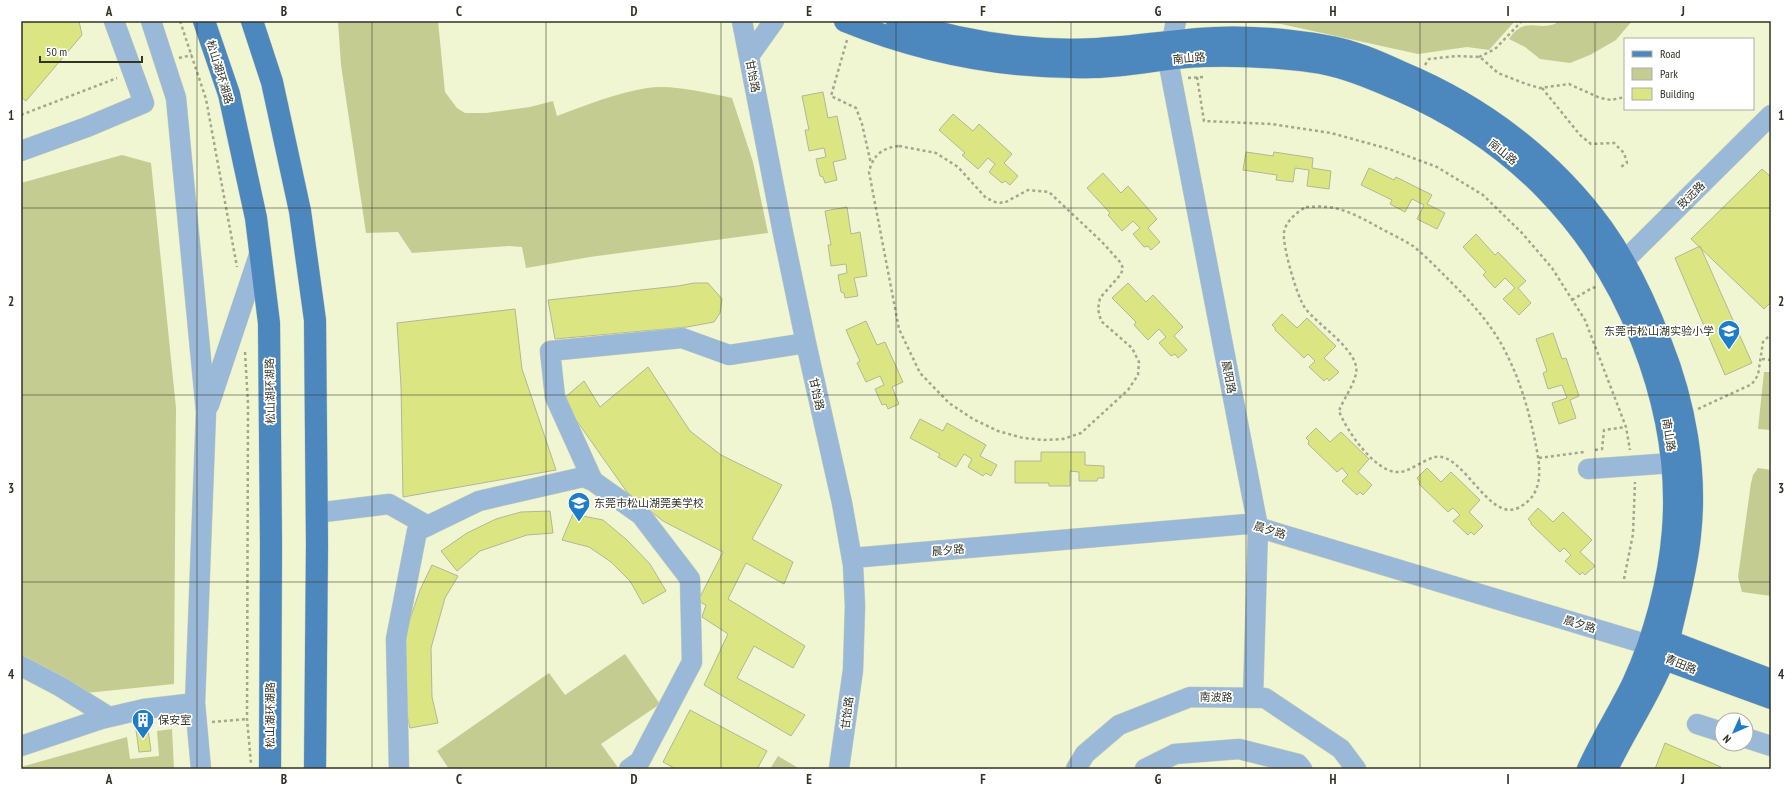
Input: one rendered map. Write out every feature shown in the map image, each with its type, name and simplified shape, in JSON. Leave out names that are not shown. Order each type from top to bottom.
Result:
[{"type":"main road","name":"松山湖环湖路","points":[[204,21],[229,94],[256,218],[269,323],[271,544],[270,769]]},
{"type":"main road","points":[[252,21],[272,82],[300,211],[315,320],[315,769]]},
{"type":"main road","name":"南山路","points":[[897,21],[932,32],[980,42],[1041,48],[1095,49],[1202,38],[1293,41],[1331,47],[1384,65],[1415,78],[1473,108],[1509,133],[1544,164],[1578,198],[1604,230],[1615,266],[1653,371],[1666,415],[1672,463],[1673,530],[1661,648],[1631,686],[1588,769]]},
{"type":"main road","name":"南山路","points":[[848,22],[928,49],[977,60],[1040,66],[1095,67],[1172,41],[1203,56],[1249,56],[1291,59],[1327,64],[1378,81],[1422,100],[1463,123],[1498,147],[1532,177],[1565,210],[1589,241],[1615,266],[1651,316],[1670,365],[1684,418],[1690,453],[1691,532],[1685,573],[1661,648],[1607,769]]},
{"type":"main road","name":"青田路","points":[[1661,648],[1771,680]]},
{"type":"main road","name":"青田路","points":[[1661,648],[1771,698]]},
{"type":"street","points":[[114,21],[131,72],[144,103]]},
{"type":"street","points":[[151,21],[176,98],[206,412],[196,713],[201,769]]},
{"type":"street","name":"甘饴路","points":[[742,21],[806,343],[842,503],[852,558],[855,606],[853,670],[839,769]]},
{"type":"street","points":[[749,56],[774,21]]},
{"type":"street","name":"晨阳路","points":[[1172,41],[1258,527],[1254,698]]},
{"type":"street","points":[[21,151],[86,127],[144,103],[176,98]]},
{"type":"street","name":"致远路","points":[[1615,266],[1771,115]]},
{"type":"street","points":[[206,412],[260,252]]},
{"type":"street","points":[[593,481],[555,397],[550,351],[682,338],[729,356],[806,343]]},
{"type":"street","points":[[1588,469],[1672,463]]},
{"type":"street","points":[[398,769],[396,639],[417,531],[479,501],[583,477],[593,481],[641,515],[690,579],[692,662],[640,761],[629,769]]},
{"type":"street","points":[[316,513],[390,504],[428,526]]},
{"type":"street","name":"晨夕路","points":[[852,558],[1247,524],[1661,648]]},
{"type":"street","points":[[21,666],[61,687],[109,717]]},
{"type":"street","name":"南波路","points":[[1076,769],[1085,754],[1119,725],[1190,697],[1265,698],[1341,749],[1356,769]]},
{"type":"street","points":[[21,746],[109,717],[144,709],[196,713]]},
{"type":"street","points":[[1697,724],[1714,729]]},
{"type":"street","points":[[1754,741],[1771,746]]},
{"type":"street","points":[[1145,769],[1175,754],[1239,749],[1298,764],[1302,769]]},
{"type":"path","points":[[180,21],[206,99],[238,275]]},
{"type":"path","points":[[1415,78],[1429,59],[1456,56],[1478,57],[1495,49],[1522,21]]},
{"type":"path","points":[[848,22],[831,96],[856,108],[862,124],[871,164],[869,172],[874,208],[899,329],[920,373],[949,403],[973,419],[998,431],[1023,438],[1044,440],[1063,439],[1081,433],[1128,390],[1138,375],[1139,362],[1132,348],[1101,321],[1098,309],[1100,298],[1121,274],[1123,268],[1120,262],[1097,237],[1049,192],[1028,190],[1004,203],[995,202],[986,198],[958,167],[936,153],[899,146],[881,151],[871,164]]},
{"type":"path","points":[[1478,57],[1498,73],[1526,84],[1542,88],[1569,84],[1600,98],[1611,100],[1624,97]]},
{"type":"path","points":[[21,115],[131,72]]},
{"type":"path","points":[[1197,77],[1204,121],[1271,124],[1331,132],[1389,149],[1437,167],[1483,195],[1522,233],[1552,268],[1585,320],[1626,427],[1635,479],[1633,534],[1624,579]]},
{"type":"path","points":[[1542,88],[1580,135],[1591,144],[1614,143],[1624,154],[1627,163],[1619,168]]},
{"type":"path","points":[[1306,207],[1326,207],[1357,215],[1413,246],[1457,288],[1483,316],[1517,374],[1539,458],[1540,479],[1535,493],[1518,508],[1511,509],[1498,506],[1453,463],[1440,456],[1429,459],[1399,472],[1386,470],[1376,462],[1348,431],[1340,411],[1344,399],[1356,376],[1356,365],[1343,345],[1306,309],[1301,301],[1293,279],[1284,231],[1297,212],[1306,207]]},
{"type":"path","points":[[1684,418],[1700,408],[1752,384],[1758,375],[1763,342],[1771,334]]},
{"type":"path","points":[[245,351],[248,404],[247,719],[252,769]]},
{"type":"path","points":[[1761,359],[1771,360]]},
{"type":"path","points":[[1539,458],[1602,449],[1604,430],[1626,427]]},
{"type":"path","points":[[196,713],[247,719]]},
{"type":"green space","points":[[338,21],[438,21],[445,92],[457,108],[465,113],[486,113],[530,107],[553,101],[557,116],[613,96],[635,90],[657,87],[690,90],[732,98],[753,162],[768,233],[590,257],[526,268],[522,247],[509,246],[412,253],[398,232],[366,233],[341,65]]},
{"type":"green space","points":[[1228,21],[1515,21],[1489,50],[1467,47],[1418,54],[1281,24]]},
{"type":"green space","points":[[1560,21],[1632,21],[1616,40],[1590,55],[1570,63],[1540,59],[1525,47],[1509,39],[1514,32],[1524,26],[1545,26],[1552,25]]},
{"type":"green space","points":[[122,155],[151,163],[176,408],[174,684],[86,693],[21,664],[21,183]]},
{"type":"green space","points":[[1764,372],[1771,372],[1771,430],[1758,429]]},
{"type":"green space","points":[[1758,468],[1771,470],[1771,596],[1742,592],[1738,577],[1751,483],[1753,475]]},
{"type":"green space","points":[[625,654],[660,704],[601,744],[619,769],[449,769],[437,751],[549,673],[565,695]]},
{"type":"green space","points":[[172,729],[174,769],[21,769],[21,767],[127,737],[130,759],[159,756],[157,731]]},
{"type":"green space","points":[[778,756],[800,769],[770,769]]},
{"type":"building","points":[[21,21],[79,21],[82,35],[26,101],[21,97]]},
{"type":"building","points":[[823,92],[828,118],[837,116],[846,159],[833,162],[837,180],[825,183],[823,177],[820,176],[816,159],[826,157],[824,148],[809,151],[805,130],[809,130],[802,96]]},
{"type":"building","points":[[953,114],[973,131],[979,124],[1012,154],[1004,163],[1018,176],[1010,185],[1005,181],[1002,183],[989,172],[995,164],[988,158],[978,169],[962,155],[965,153],[939,130]]},
{"type":"building","points":[[1246,152],[1273,156],[1274,152],[1313,158],[1312,168],[1331,171],[1329,189],[1307,186],[1309,170],[1295,168],[1293,182],[1276,180],[1277,175],[1243,170]]},
{"type":"building","points":[[1369,168],[1394,180],[1396,177],[1432,195],[1427,204],[1445,213],[1437,229],[1417,219],[1424,205],[1412,199],[1405,212],[1390,204],[1392,200],[1361,185]]},
{"type":"building","points":[[1762,169],[1771,177],[1771,302],[1764,309],[1691,239]]},
{"type":"building","points":[[1103,173],[1121,193],[1128,186],[1157,219],[1148,228],[1160,242],[1151,250],[1148,246],[1144,247],[1133,234],[1140,228],[1133,221],[1122,231],[1108,215],[1110,213],[1087,188]]},
{"type":"building","points":[[847,207],[851,234],[860,232],[867,276],[854,278],[858,296],[845,298],[844,293],[841,292],[838,275],[847,273],[846,264],[831,266],[828,245],[831,245],[825,211]]},
{"type":"building","points":[[1476,234],[1495,255],[1498,252],[1526,281],[1518,288],[1531,303],[1519,315],[1503,299],[1515,288],[1505,278],[1495,288],[1483,275],[1486,272],[1463,247]]},
{"type":"building","points":[[1700,246],[1752,363],[1725,375],[1675,258]]},
{"type":"building","points":[[694,283],[708,283],[722,299],[720,313],[714,322],[687,327],[555,339],[548,300]]},
{"type":"building","points":[[1128,283],[1146,302],[1153,295],[1183,327],[1174,336],[1187,350],[1178,358],[1175,354],[1171,356],[1159,343],[1166,337],[1159,329],[1148,340],[1134,325],[1136,322],[1112,298]]},
{"type":"building","points":[[515,309],[522,369],[556,470],[403,497],[401,386],[397,323]]},
{"type":"building","points":[[1282,314],[1297,328],[1307,318],[1336,346],[1324,358],[1339,372],[1329,381],[1327,378],[1324,381],[1309,367],[1315,361],[1308,354],[1304,358],[1275,330],[1272,325]]},
{"type":"building","points":[[866,321],[877,345],[885,342],[903,382],[892,387],[899,404],[888,409],[886,404],[882,405],[875,389],[884,385],[880,376],[866,382],[857,363],[860,361],[846,330]]},
{"type":"building","points":[[1553,333],[1562,359],[1566,358],[1579,396],[1570,400],[1576,418],[1559,424],[1552,403],[1567,398],[1562,385],[1548,389],[1543,373],[1547,371],[1536,339]]},
{"type":"building","points":[[648,367],[690,431],[721,455],[782,485],[752,539],[793,562],[784,584],[746,563],[728,599],[805,646],[793,668],[754,646],[737,678],[805,715],[791,736],[704,685],[728,634],[702,617],[706,605],[698,601],[723,552],[663,521],[627,492],[562,400],[584,381],[600,407]]},
{"type":"building","points":[[920,419],[943,431],[947,423],[986,445],[980,456],[997,465],[991,476],[986,473],[983,476],[968,467],[972,459],[964,454],[956,467],[938,457],[940,454],[910,438]]},
{"type":"building","points":[[1316,428],[1330,442],[1341,432],[1369,459],[1358,472],[1372,485],[1363,495],[1360,492],[1357,495],[1342,481],[1348,475],[1342,468],[1337,472],[1308,444],[1309,441],[1306,438]]},
{"type":"building","points":[[1041,452],[1085,452],[1085,465],[1104,466],[1104,478],[1098,478],[1097,481],[1079,481],[1079,472],[1070,471],[1070,486],[1049,486],[1049,483],[1015,483],[1015,461],[1041,461]]},
{"type":"building","points":[[1427,468],[1441,482],[1451,472],[1480,500],[1469,512],[1483,526],[1474,535],[1471,532],[1468,535],[1453,521],[1460,515],[1453,508],[1448,512],[1419,484],[1420,482],[1417,478]]},
{"type":"building","points":[[1538,508],[1553,522],[1563,512],[1592,540],[1580,552],[1595,566],[1585,575],[1582,572],[1580,575],[1565,561],[1571,555],[1564,548],[1560,552],[1531,524],[1528,519]]},
{"type":"building","points":[[550,511],[553,533],[527,535],[480,551],[457,571],[441,551],[467,533],[496,519],[521,512]]},
{"type":"building","points":[[573,514],[603,520],[627,540],[650,564],[666,591],[643,604],[630,581],[611,562],[589,547],[562,540]]},
{"type":"building","points":[[432,565],[458,576],[445,598],[431,648],[432,697],[438,723],[410,728],[403,698],[403,639],[420,590]]},
{"type":"building","points":[[690,710],[767,751],[757,769],[676,769],[663,762]]},
{"type":"building","name":"保安室","points":[[148,729],[151,751],[139,752],[136,730]]},
{"type":"building","points":[[1665,743],[1721,767],[1721,769],[1655,769]]},
{"type":"place","name":"东莞市松山湖实验小学","points":[[1729,350]]},
{"type":"place","name":"东莞市松山湖莞美学校","points":[[579,522]]},
{"type":"place","name":"保安室","points":[[143,740]]}]
